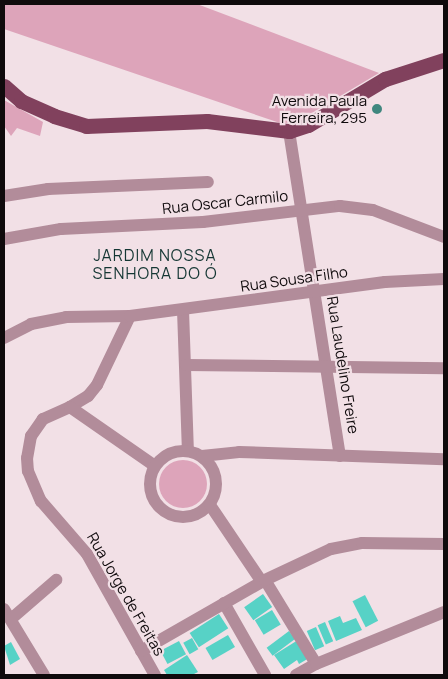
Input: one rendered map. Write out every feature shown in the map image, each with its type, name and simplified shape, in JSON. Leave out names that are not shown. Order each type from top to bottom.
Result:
[{"type":"main road","points":[[4,86],[22,101],[54,116],[86,126],[207,121],[289,131],[324,116],[385,79],[444,60]]},
{"type":"street","name":"Rua Laudelino Freire","points":[[289,131],[340,456]]},
{"type":"street","points":[[4,196],[48,189],[208,182]]},
{"type":"street","name":"Rua Oscar Carmilo","points":[[4,239],[61,229],[203,222],[302,209],[358,206],[444,237]]},
{"type":"street","name":"Rua Sousa Filho","points":[[4,338],[31,324],[66,317],[130,316],[385,282],[444,279]]},
{"type":"street","points":[[183,310],[188,451]]},
{"type":"street","name":"Rua Jorge de Freitas","points":[[130,316],[106,371],[88,396],[70,407],[53,413],[37,426],[28,445],[28,472],[41,500],[87,554],[155,675]]},
{"type":"street","points":[[186,365],[444,368]]},
{"type":"street","points":[[70,407],[155,466]]},
{"type":"street","points":[[188,451],[202,456],[210,464],[217,480],[210,505],[190,517],[179,517],[164,511],[153,498],[150,487],[155,466],[170,453],[188,451]]},
{"type":"street","points":[[202,456],[239,452],[444,459]]},
{"type":"street","points":[[210,505],[263,581],[316,664]]},
{"type":"street","points":[[141,651],[263,581],[346,545],[444,544]]},
{"type":"street","points":[[38,673],[7,614],[56,580]]},
{"type":"street","points":[[224,603],[265,675]]},
{"type":"street","points":[[296,675],[316,664],[444,612]]},
{"type":"shaded area","points":[[4,4],[197,4],[379,73],[305,117],[283,124],[4,29]]},
{"type":"shaded area","points":[[4,100],[43,122],[40,136],[17,128],[11,136],[4,126]]},
{"type":"shaded area","points":[[178,460],[188,460],[197,464],[203,470],[206,475],[206,493],[197,504],[188,508],[178,508],[169,504],[163,498],[159,489],[159,479],[163,470],[169,464]]},
{"type":"building","points":[[263,594],[272,607],[253,620],[244,607]]},
{"type":"building","points":[[365,595],[378,621],[366,627],[353,601]]},
{"type":"building","points":[[272,610],[281,625],[264,635],[255,620]]},
{"type":"building","points":[[219,614],[228,628],[199,647],[190,633]]},
{"type":"building","points":[[340,616],[343,623],[356,618],[362,630],[336,641],[328,621]]},
{"type":"building","points":[[325,622],[333,641],[326,644],[318,625]]},
{"type":"building","points":[[316,627],[324,646],[315,650],[307,631]]},
{"type":"building","points":[[289,631],[295,639],[273,656],[267,648]]},
{"type":"building","points":[[228,635],[235,647],[212,660],[205,648]]},
{"type":"building","points":[[192,638],[198,649],[190,654],[183,643]]},
{"type":"building","points":[[298,640],[309,658],[299,664],[297,660],[284,669],[274,655]]},
{"type":"building","points":[[179,641],[186,654],[168,664],[160,651]]},
{"type":"building","points":[[11,642],[20,659],[10,665],[4,646]]},
{"type":"building","points":[[187,655],[198,672],[192,675],[167,675],[164,670]]},
{"type":"place","name":"Avenida Paula Ferreira, 295","points":[[377,109]]},
{"type":"district","name":"JARDIM NOSSA SENHORA DO Ó","points":[[155,264]]}]
